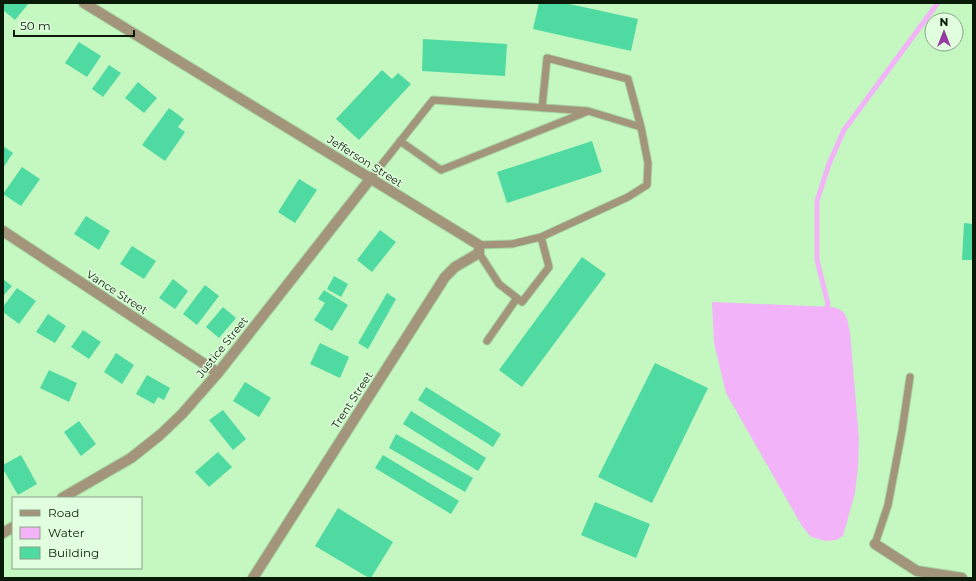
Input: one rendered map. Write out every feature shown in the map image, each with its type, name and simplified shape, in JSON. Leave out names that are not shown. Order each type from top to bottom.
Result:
[{"type":"street","name":"Jefferson Street","points":[[84,3],[370,178],[479,249]]},
{"type":"street","name":"Justice Street","points":[[64,497],[131,458],[160,435],[182,414],[218,372],[370,178]]},
{"type":"street","name":"Vance Street","points":[[3,231],[218,372]]},
{"type":"street","name":"Trent Street","points":[[253,578],[445,277],[455,267],[479,249]]},
{"type":"street","points":[[3,533],[12,528]]},
{"type":"street","points":[[876,544],[917,571],[962,578]]},
{"type":"lane","points":[[541,237],[549,267],[522,302],[499,284],[479,249],[512,244],[541,237],[628,197],[647,185],[648,163],[641,127],[628,79],[547,58],[542,108]]},
{"type":"lane","points":[[370,178],[433,100],[588,111],[641,127]]},
{"type":"lane","points":[[400,141],[441,170],[588,111]]},
{"type":"lane","points":[[486,341],[517,298]]},
{"type":"lane","points":[[876,544],[888,505],[902,431],[910,377]]},
{"type":"water","points":[[712,302],[832,307],[841,310],[846,315],[850,332],[859,439],[858,467],[855,493],[843,536],[836,540],[826,541],[811,537],[802,526],[726,393],[714,343]]},
{"type":"building","points":[[3,3],[29,3],[15,20],[3,10]]},
{"type":"building","points":[[539,3],[565,3],[638,19],[631,51],[533,29]]},
{"type":"building","points":[[423,39],[507,44],[505,76],[422,71]]},
{"type":"building","points":[[79,42],[101,56],[87,77],[65,63]]},
{"type":"building","points":[[109,65],[121,73],[103,97],[92,89]]},
{"type":"building","points":[[382,70],[392,79],[398,73],[411,84],[359,140],[336,119]]},
{"type":"building","points":[[138,82],[157,98],[144,113],[125,98]]},
{"type":"building","points":[[169,108],[184,119],[178,127],[185,132],[165,161],[142,145]]},
{"type":"building","points":[[592,141],[602,172],[507,203],[497,172]]},
{"type":"building","points":[[3,146],[13,153],[3,168]]},
{"type":"building","points":[[22,167],[40,179],[21,206],[3,194]]},
{"type":"building","points":[[299,179],[317,190],[295,223],[278,212]]},
{"type":"building","points":[[86,216],[110,231],[99,250],[74,234]]},
{"type":"building","points":[[964,223],[973,224],[973,260],[962,260]]},
{"type":"building","points":[[380,230],[396,242],[372,272],[357,260]]},
{"type":"building","points":[[132,246],[156,261],[144,279],[120,264]]},
{"type":"building","points":[[582,257],[606,274],[522,387],[499,370]]},
{"type":"building","points":[[334,276],[348,284],[341,297],[327,289]]},
{"type":"building","points":[[3,279],[12,286],[3,296]]},
{"type":"building","points":[[173,279],[188,291],[175,309],[159,298]]},
{"type":"building","points":[[205,285],[219,296],[197,325],[183,314]]},
{"type":"building","points":[[17,288],[36,301],[19,324],[3,312],[3,307]]},
{"type":"building","points":[[324,290],[348,305],[332,331],[314,320],[325,303],[318,299]]},
{"type":"building","points":[[387,293],[396,299],[368,349],[358,343]]},
{"type":"building","points":[[223,307],[236,318],[219,338],[206,327]]},
{"type":"building","points":[[48,314],[66,326],[55,343],[36,332]]},
{"type":"building","points":[[83,330],[101,342],[89,359],[71,347]]},
{"type":"building","points":[[320,343],[349,357],[340,378],[310,364]]},
{"type":"building","points":[[116,353],[134,365],[122,384],[104,372]]},
{"type":"building","points":[[655,363],[708,388],[652,503],[598,477]]},
{"type":"building","points":[[49,370],[77,383],[69,402],[40,388]]},
{"type":"building","points":[[147,375],[170,388],[164,400],[158,397],[154,404],[136,394]]},
{"type":"building","points":[[245,382],[271,398],[259,417],[233,401]]},
{"type":"building","points":[[426,387],[501,434],[493,447],[418,400]]},
{"type":"building","points":[[223,410],[246,439],[233,450],[209,420]]},
{"type":"building","points":[[411,411],[486,458],[478,471],[403,424]]},
{"type":"building","points":[[79,421],[96,444],[81,456],[64,432]]},
{"type":"building","points":[[396,434],[473,478],[465,492],[389,448]]},
{"type":"building","points":[[218,452],[232,467],[209,487],[195,472]]},
{"type":"building","points":[[21,455],[37,484],[18,495],[3,469],[3,465]]},
{"type":"building","points":[[383,455],[459,501],[451,514],[375,468]]},
{"type":"building","points":[[595,502],[650,524],[636,558],[581,535]]},
{"type":"building","points":[[338,508],[393,542],[371,578],[315,546]]},
{"type":"waterway","points":[[824,312],[828,304],[817,260],[817,201],[829,164],[844,130],[937,4]]}]
